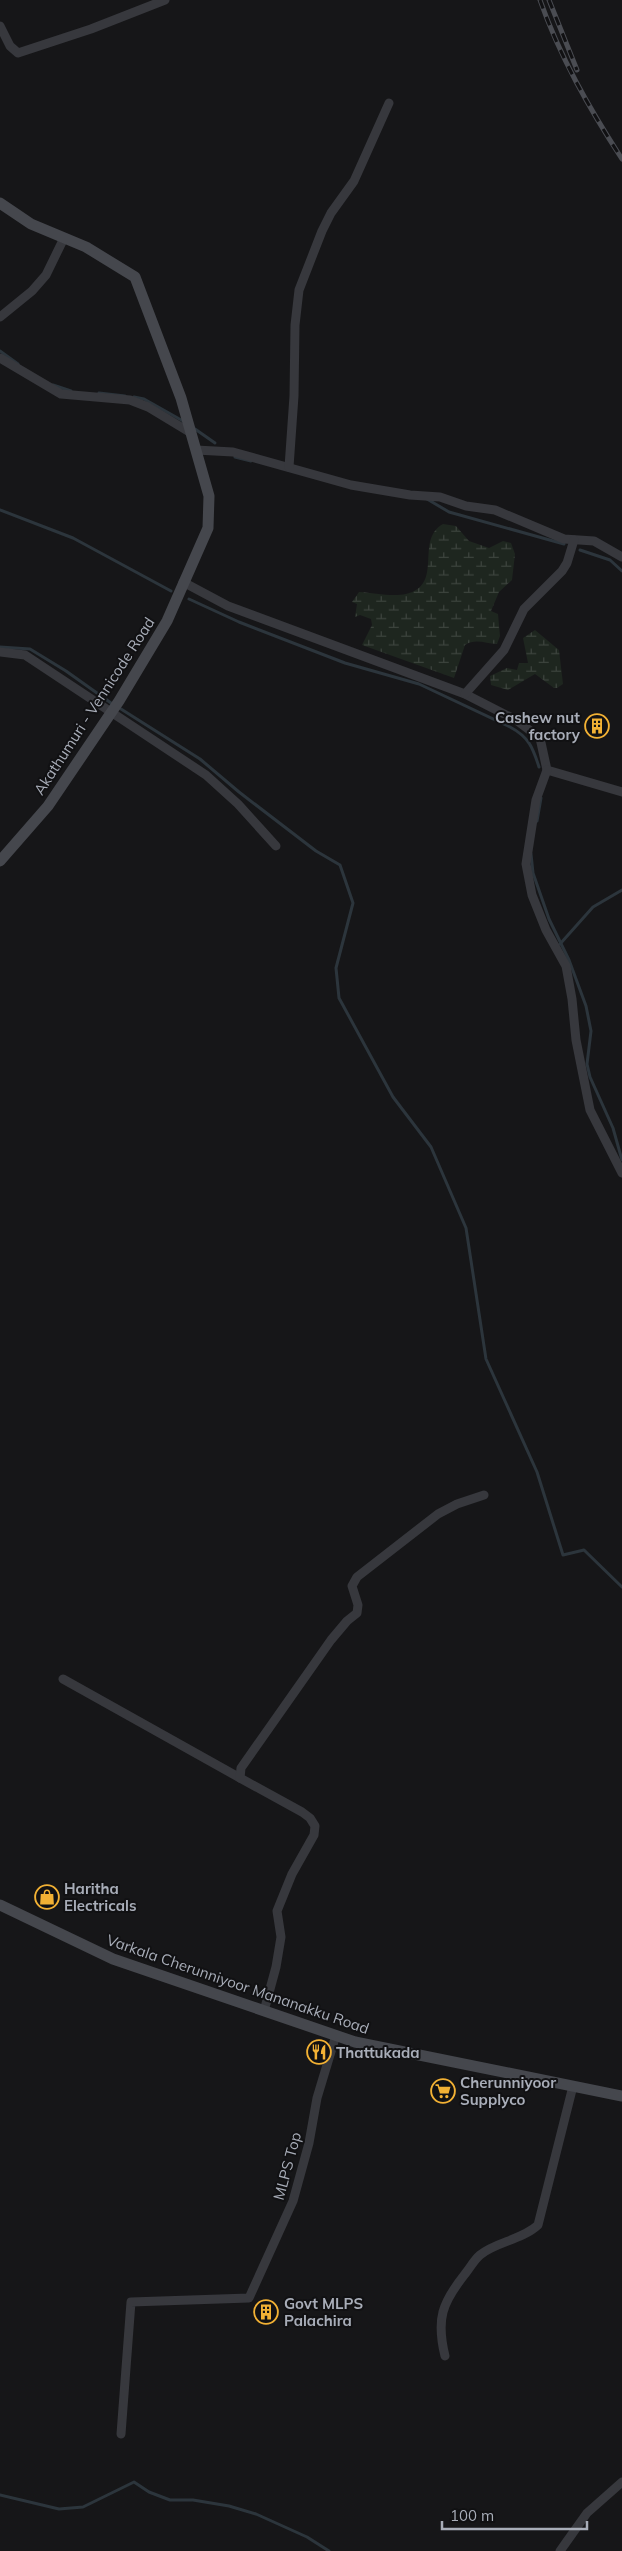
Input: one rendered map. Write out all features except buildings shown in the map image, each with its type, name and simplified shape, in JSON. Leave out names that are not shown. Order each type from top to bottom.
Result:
[{"type":"street","points":[[0,26],[10,46],[18,53],[91,29],[165,0]]},
{"type":"street","points":[[289,467],[294,396],[295,325],[299,290],[322,231],[354,181],[389,103]]},
{"type":"street","name":"Akathumuri - Vennicode Road","points":[[0,203],[31,224],[86,247],[135,277],[181,398],[209,496],[208,528],[167,620],[111,713],[48,806],[0,861]]},
{"type":"street","points":[[0,317],[32,291],[46,275],[64,238]]},
{"type":"street","points":[[0,358],[61,394],[130,400],[155,410],[191,433]]},
{"type":"street","points":[[196,450],[233,452],[351,485],[410,496],[440,497],[466,506],[495,510],[564,539],[594,541],[622,557]]},
{"type":"street","points":[[465,694],[504,650],[524,609],[562,571],[567,563],[574,540]]},
{"type":"street","points":[[184,582],[228,606],[465,694],[516,720],[540,738],[547,770],[536,800],[526,864],[535,904],[546,930],[566,966],[572,999],[576,1040],[590,1110],[622,1173]]},
{"type":"street","points":[[0,652],[25,655],[206,774],[238,804],[276,846]]},
{"type":"street","points":[[547,770],[622,792]]},
{"type":"street","points":[[240,1778],[241,1768],[249,1755],[331,1640],[347,1621],[357,1613],[358,1605],[352,1586],[357,1577],[438,1514],[457,1504],[484,1495]]},
{"type":"street","points":[[63,1679],[302,1812],[310,1818],[315,1826],[314,1835],[292,1874],[277,1911],[281,1937],[276,1967],[264,2011]]},
{"type":"street","name":"Varkala Cherunniyoor Mananakku Road","points":[[0,1905],[113,1959],[354,2042],[622,2096]]},
{"type":"street","name":"MLPS Top","points":[[120,2434],[131,2302],[249,2298],[293,2201],[309,2143],[317,2098],[336,2035]]},
{"type":"street","points":[[445,2356],[440,2321],[444,2302],[453,2288],[480,2255],[520,2237],[538,2225],[574,2086]]},
{"type":"street","points":[[560,2551],[587,2513],[622,2482]]},
{"type":"green space","points":[[443,524],[456,526],[469,541],[489,548],[503,541],[511,543],[515,554],[512,580],[499,592],[491,611],[498,614],[500,636],[497,644],[473,642],[465,645],[454,678],[362,645],[372,625],[371,619],[360,615],[355,617],[357,604],[352,602],[359,592],[401,595],[418,589],[424,582],[427,572],[430,540],[435,531]]},
{"type":"green space","points":[[535,630],[559,650],[563,684],[554,688],[535,674],[508,690],[491,685],[490,676],[507,668],[517,670],[519,663],[528,663],[523,638]]},
{"type":"waterway","points":[[0,351],[18,364]]},
{"type":"waterway","points":[[53,385],[71,391]]},
{"type":"waterway","points":[[99,393],[125,396]]},
{"type":"waterway","points":[[134,397],[144,399],[183,421]]},
{"type":"waterway","points":[[195,429],[215,443]]},
{"type":"waterway","points":[[235,457],[251,461]]},
{"type":"waterway","points":[[427,499],[449,512],[564,544]]},
{"type":"waterway","points":[[0,510],[73,538],[171,591]]},
{"type":"waterway","points":[[580,550],[610,560],[622,571]]},
{"type":"waterway","points":[[189,599],[239,622],[345,663],[419,684],[510,727],[526,739],[535,754],[539,767]]},
{"type":"waterway","points":[[0,647],[30,649],[66,671],[111,703]]},
{"type":"waterway","points":[[121,709],[200,759],[239,792],[316,851],[340,865],[353,903],[336,968],[339,998],[393,1097],[431,1147],[466,1228],[486,1359],[537,1472],[563,1555],[584,1550],[622,1587]]},
{"type":"waterway","points":[[537,821],[541,798]]},
{"type":"waterway","points":[[531,854],[533,873],[549,919],[569,960],[586,1006],[591,1031],[587,1064],[590,1077],[613,1128],[622,1160]]},
{"type":"waterway","points":[[560,944],[593,907],[622,890]]},
{"type":"waterway","points":[[0,2495],[59,2509],[83,2507],[134,2482],[149,2492],[170,2500],[193,2500],[229,2506],[256,2514],[307,2537],[329,2551]]},
{"type":"railway","points":[[540,0],[576,82],[622,159]]},
{"type":"railway","points":[[549,0],[577,70]]},
{"type":"place","name":"Cashew nut factory","points":[[597,726]]},
{"type":"place","name":"Haritha Electricals","points":[[47,1897]]},
{"type":"place","name":"Thattukada","points":[[319,2052]]},
{"type":"place","name":"Cherunniyoor Supplyco","points":[[443,2091]]},
{"type":"place","name":"Govt MLPS Palachira","points":[[266,2312]]}]
